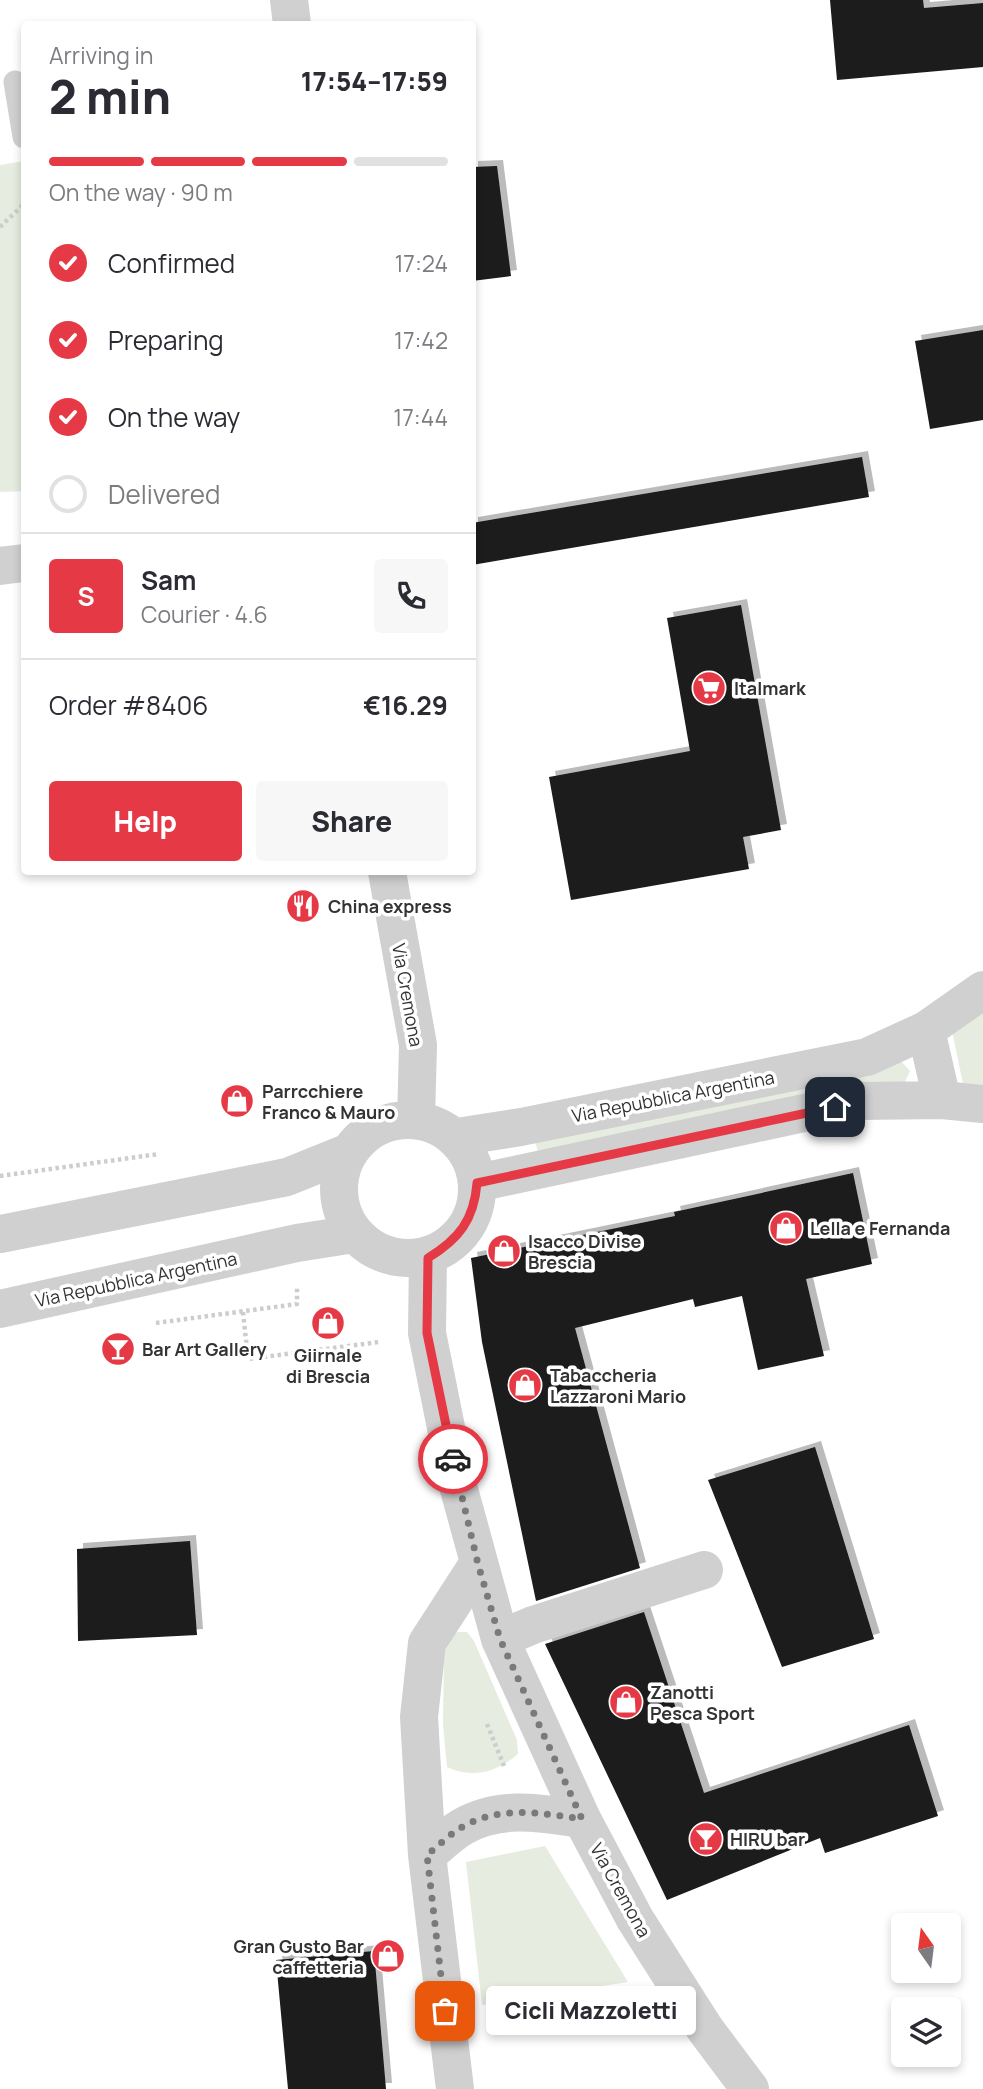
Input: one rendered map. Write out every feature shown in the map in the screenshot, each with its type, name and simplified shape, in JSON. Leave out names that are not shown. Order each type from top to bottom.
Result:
[{"type":"street","points":[[289,0],[292,21]]},
{"type":"street","points":[[0,566],[21,563]]},
{"type":"street","name":"Via Cremona","points":[[388,875],[418,1045],[416,1120]]},
{"type":"street","name":"Via Repubblica Argentina","points":[[457,1137],[521,1127],[867,1057],[926,1030],[983,990]]},
{"type":"street","points":[[926,1030],[942,1100]]},
{"type":"street","points":[[477,1183],[860,1101],[942,1100],[983,1104]]},
{"type":"street","points":[[394,1120],[416,1120],[436,1125],[457,1137],[467,1150],[477,1183],[475,1202],[460,1235],[428,1258],[404,1258],[376,1251],[354,1234],[341,1208],[338,1178],[349,1152],[368,1131],[394,1120]]},
{"type":"street","points":[[0,1234],[287,1177],[349,1152]]},
{"type":"street","name":"Via Repubblica Argentina","points":[[0,1309],[297,1243],[354,1234]]},
{"type":"street","name":"Via Cremona","points":[[428,1258],[427,1333],[478,1564],[500,1639],[582,1819],[635,1919],[705,2029],[750,2089]]},
{"type":"street","points":[[454,2089],[427,1855],[419,1717],[427,1643],[478,1564]]},
{"type":"street","points":[[500,1639],[533,1625],[704,1570]]},
{"type":"street","points":[[427,1855],[462,1827],[498,1814],[522,1811],[582,1819]]},
{"type":"lane","points":[[15,82],[21,119]]},
{"type":"path","points":[[0,228],[21,207]]},
{"type":"path","points":[[0,1176],[164,1153]]},
{"type":"path","points":[[243,1312],[248,1359],[379,1342]]},
{"type":"shaded area","points":[[21,162],[21,491],[0,492],[0,165]]},
{"type":"shaded area","points":[[983,1003],[983,1089],[963,1084],[951,1026]]},
{"type":"shaded area","points":[[900,1060],[910,1071],[904,1084],[538,1153],[534,1137]]},
{"type":"shaded area","points":[[456,1632],[467,1632],[474,1641],[517,1740],[518,1754],[502,1765],[484,1772],[466,1773],[447,1767],[443,1724],[444,1652]]},
{"type":"shaded area","points":[[545,1846],[628,1982],[482,2005],[466,1862]]},
{"type":"building","points":[[830,0],[923,0],[924,8],[983,3],[983,67],[837,80]]},
{"type":"building","points":[[497,166],[511,276],[476,280],[476,167]]},
{"type":"building","points":[[983,330],[983,420],[930,429],[915,341]]},
{"type":"building","points":[[862,457],[869,497],[476,564],[476,522]]},
{"type":"building","points":[[741,605],[781,830],[743,837],[749,869],[571,900],[549,777],[690,751],[667,618]]},
{"type":"building","points":[[853,1173],[872,1264],[806,1279],[824,1356],[758,1370],[742,1296],[695,1307],[693,1299],[575,1328],[640,1568],[536,1601],[482,1342],[471,1258],[675,1216],[674,1212]]},
{"type":"building","points":[[815,1447],[874,1639],[782,1667],[708,1480]]},
{"type":"building","points":[[190,1541],[197,1635],[78,1641],[77,1549]]},
{"type":"building","points":[[644,1612],[704,1793],[909,1725],[938,1816],[825,1853],[820,1838],[667,1900],[545,1644]]},
{"type":"building","points":[[374,1951],[386,2089],[288,2089],[276,1960]]},
{"type":"way so far","points":[[445,2011],[427,1855],[462,1827],[498,1814],[522,1811],[582,1819],[500,1639],[478,1564],[453,1459]]},
{"type":"place","name":"Italmark","points":[[709,688]]},
{"type":"place","name":"China express","points":[[303,906]]},
{"type":"place","name":"Parrcchiere Franco & Mauro","points":[[237,1101]]},
{"type":"place","name":"Lella e Fernanda","points":[[786,1228]]},
{"type":"place","name":"Isacco Divise Brescia","points":[[504,1251]]},
{"type":"place","name":"Giirnale di Brescia","points":[[328,1323]]},
{"type":"place","name":"Bar Art Gallery","points":[[118,1349]]},
{"type":"place","name":"Tabaccheria Lazzaroni Mario","points":[[525,1385]]},
{"type":"place","name":"Zanotti Pesca Sport","points":[[626,1702]]},
{"type":"place","name":"HIRU bar","points":[[706,1839]]},
{"type":"place","name":"Gran Gusto Bar caffetteria","points":[[388,1956]]},
{"type":"place","name":"Cicli Mazzoletti","points":[[445,2011]]},
{"type":"route","points":[[453,1459],[427,1333],[428,1258],[460,1235],[469,1221],[477,1183],[835,1107]]}]
